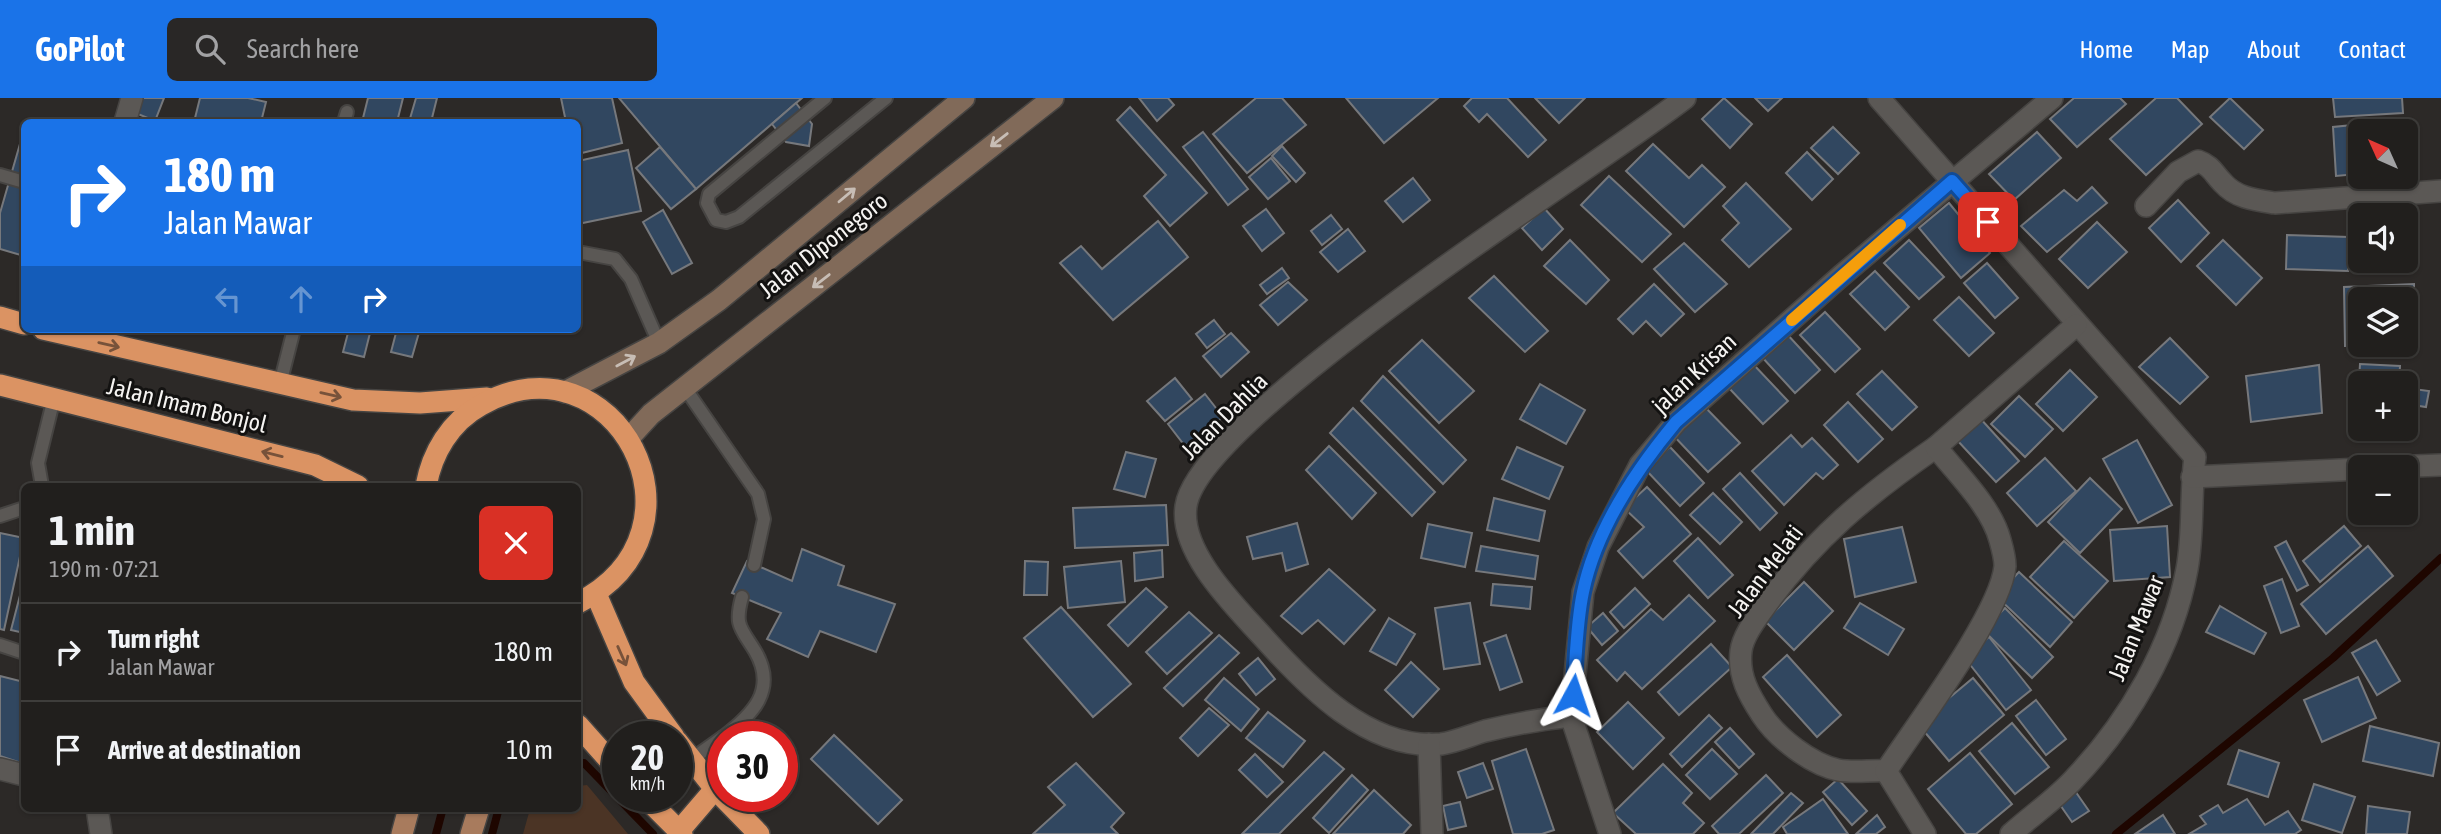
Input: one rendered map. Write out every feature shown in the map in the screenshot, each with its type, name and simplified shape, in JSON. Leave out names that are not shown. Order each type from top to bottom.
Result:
[{"type":"highway","points":[[0,317],[21,323]]},
{"type":"highway","name":"Jalan Imam Bonjol","points":[[69,333],[280,384],[380,403],[493,398]]},
{"type":"highway","name":"Jalan Imam Bonjol","points":[[0,384],[315,465],[335,481]]},
{"type":"highway","points":[[427,483],[439,447],[453,427],[471,410],[493,398],[529,389],[565,392],[601,410],[629,438],[642,464],[648,493],[645,523],[630,558],[618,574],[587,598],[634,682],[663,721]]},
{"type":"highway","points":[[581,728],[602,752]]},
{"type":"highway","points":[[693,760],[707,779]]},
{"type":"highway","points":[[660,812],[680,832],[707,799]]},
{"type":"highway","points":[[737,812],[759,834]]},
{"type":"main road","name":"Jalan Diponegoro","points":[[565,392],[659,343],[719,300],[964,98]]},
{"type":"main road","name":"Jalan Diponegoro","points":[[629,438],[651,414],[1053,98]]},
{"type":"main road","points":[[402,834],[408,812]]},
{"type":"main road","points":[[471,834],[478,812]]},
{"type":"street","points":[[126,119],[132,98]]},
{"type":"street","name":"Jalan Dahlia","points":[[1571,716],[1527,721],[1443,743],[1415,745],[1360,723],[1289,667],[1223,592],[1202,562],[1189,536],[1185,506],[1200,475],[1247,424],[1351,334],[1685,98]]},
{"type":"street","name":"Jalan Mawar","points":[[1879,98],[2195,457],[2187,570],[2168,630],[2147,680],[2075,778],[2011,834]]},
{"type":"street","name":"jalan Krisan","points":[[1611,834],[1571,716],[1583,592],[1598,547],[1640,465],[1676,422],[1952,181],[2052,98]]},
{"type":"street","points":[[2146,206],[2178,172],[2198,161],[2209,165],[2223,184],[2235,193],[2264,201],[2441,191]]},
{"type":"street","name":"Jalan Melati","points":[[1886,771],[1838,770],[1784,740],[1768,725],[1749,695],[1741,675],[1741,649],[1753,623],[1783,582],[1830,530],[1870,493],[1936,447],[2076,324]]},
{"type":"street","points":[[1925,834],[1886,771],[1980,628],[1998,591],[2005,566],[2000,538],[1987,513],[1936,447]]},
{"type":"street","points":[[2418,466],[2441,465]]},
{"type":"street","points":[[2192,477],[2348,470]]},
{"type":"street","points":[[1429,744],[1432,834]]},
{"type":"street","points":[[0,769],[21,774]]},
{"type":"street","points":[[98,812],[101,834]]},
{"type":"lane","points":[[825,98],[709,194],[707,204],[716,220],[726,222],[739,217],[886,98]]},
{"type":"lane","points":[[0,175],[21,181]]},
{"type":"lane","points":[[581,253],[615,259],[631,279],[659,343]]},
{"type":"lane","points":[[280,384],[293,333]]},
{"type":"lane","points":[[685,388],[758,494],[764,519],[754,565]]},
{"type":"lane","points":[[41,483],[38,463],[54,398]]},
{"type":"lane","points":[[0,516],[21,509]]},
{"type":"lane","points":[[742,597],[737,614],[740,629],[757,654],[764,682],[761,699],[745,721]]},
{"type":"lane","points":[[0,645],[21,652]]},
{"type":"shaded area","points":[[587,785],[602,803],[602,812],[610,812],[628,834],[523,834],[529,812],[581,812],[581,786]]},
{"type":"building","points":[[139,98],[164,98],[156,119],[133,112]]},
{"type":"building","points":[[200,98],[248,98],[266,102],[262,119],[195,119]]},
{"type":"building","points":[[368,98],[403,98],[398,119],[363,119]]},
{"type":"building","points":[[416,98],[437,98],[432,119],[410,119]]},
{"type":"building","points":[[561,98],[612,98],[622,143],[581,153],[581,119],[565,119]]},
{"type":"building","points":[[619,98],[802,98],[696,189]]},
{"type":"building","points":[[1139,98],[1168,98],[1174,105],[1157,121]]},
{"type":"building","points":[[1256,98],[1282,98],[1306,125],[1247,173],[1213,134]]},
{"type":"building","points":[[1346,98],[1438,98],[1384,143]]},
{"type":"building","points":[[1472,98],[1507,98],[1546,140],[1528,157],[1487,114],[1479,122],[1464,106]]},
{"type":"building","points":[[1535,98],[1585,98],[1559,123]]},
{"type":"building","points":[[1724,98],[1752,124],[1730,148],[1702,119]]},
{"type":"building","points":[[1755,98],[1782,98],[1768,111]]},
{"type":"building","points":[[2074,98],[2120,98],[2126,104],[2077,147],[2050,119]]},
{"type":"building","points":[[2156,98],[2177,98],[2202,124],[2146,175],[2110,139]]},
{"type":"building","points":[[2230,98],[2263,130],[2244,149],[2210,117]]},
{"type":"building","points":[[2333,98],[2402,98],[2403,113],[2335,117]]},
{"type":"building","points":[[796,103],[812,124],[809,146],[786,142],[772,124]]},
{"type":"building","points":[[1130,107],[1207,193],[1170,226],[1144,196],[1166,175],[1117,120]]},
{"type":"building","points":[[2348,126],[2348,175],[2336,176],[2333,127]]},
{"type":"building","points":[[1833,127],[1859,153],[1838,174],[1811,148]]},
{"type":"building","points":[[1203,132],[1248,189],[1228,205],[1183,147]]},
{"type":"building","points":[[2037,132],[2061,158],[2014,200],[1989,174]]},
{"type":"building","points":[[21,140],[21,255],[0,249],[0,213]]},
{"type":"building","points":[[1653,144],[1689,178],[1702,165],[1725,187],[1684,227],[1626,171]]},
{"type":"building","points":[[1282,146],[1305,173],[1296,182],[1272,156]]},
{"type":"building","points":[[660,147],[696,189],[671,209],[636,168]]},
{"type":"building","points":[[628,150],[641,211],[581,223],[581,160]]},
{"type":"building","points":[[1807,152],[1833,179],[1812,200],[1786,173]]},
{"type":"building","points":[[1271,158],[1290,181],[1268,199],[1249,177]]},
{"type":"building","points":[[1609,176],[1671,234],[1642,262],[1581,205]]},
{"type":"building","points":[[1413,178],[1430,200],[1403,222],[1385,201]]},
{"type":"building","points":[[1746,183],[1791,229],[1749,267],[1722,240],[1739,223],[1723,206]]},
{"type":"building","points":[[2092,187],[2107,203],[2047,252],[2021,226],[2064,190],[2077,201]]},
{"type":"building","points":[[2178,200],[2209,233],[2181,262],[2149,228]]},
{"type":"building","points":[[1949,203],[1990,253],[1961,278],[1919,228]]},
{"type":"building","points":[[1544,208],[1563,229],[1542,250],[1522,228]]},
{"type":"building","points":[[1266,209],[1284,233],[1262,251],[1243,226]]},
{"type":"building","points":[[663,210],[692,263],[672,274],[643,222]]},
{"type":"building","points":[[1331,215],[1342,229],[1322,245],[1311,231]]},
{"type":"building","points":[[1158,221],[1188,257],[1113,320],[1060,263],[1081,246],[1102,269]]},
{"type":"building","points":[[2097,222],[2127,252],[2088,288],[2059,259]]},
{"type":"building","points":[[1348,229],[1365,251],[1338,272],[1320,252]]},
{"type":"building","points":[[2287,235],[2348,237],[2348,271],[2286,269]]},
{"type":"building","points":[[1570,240],[1609,280],[1586,304],[1544,266]]},
{"type":"building","points":[[1909,240],[1944,277],[1919,299],[1884,263]]},
{"type":"building","points":[[2223,240],[2262,278],[2236,305],[2197,266]]},
{"type":"building","points":[[1684,243],[1727,284],[1695,312],[1654,269]]},
{"type":"building","points":[[1987,263],[2018,298],[1995,318],[1964,283]]},
{"type":"building","points":[[1282,268],[1289,278],[1267,294],[1260,285]]},
{"type":"building","points":[[1875,271],[1909,307],[1885,330],[1850,294]]},
{"type":"building","points":[[1494,276],[1548,331],[1525,352],[1469,298]]},
{"type":"building","points":[[1288,282],[1307,300],[1278,325],[1260,305]]},
{"type":"building","points":[[1654,284],[1684,314],[1661,336],[1646,321],[1633,334],[1618,319]]},
{"type":"building","points":[[2414,284],[2414,287],[2348,287],[2348,346],[2345,346],[2344,287]]},
{"type":"building","points":[[1959,297],[1994,333],[1969,356],[1934,320]]},
{"type":"building","points":[[1825,312],[1860,349],[1835,372],[1800,335]]},
{"type":"building","points":[[1214,320],[1225,334],[1207,348],[1196,334]]},
{"type":"building","points":[[348,333],[370,333],[364,357],[343,352]]},
{"type":"building","points":[[396,333],[419,333],[412,357],[391,352]]},
{"type":"building","points":[[1231,333],[1249,352],[1221,377],[1203,356]]},
{"type":"building","points":[[1786,333],[1820,370],[1795,393],[1761,356]]},
{"type":"building","points":[[2170,338],[2208,377],[2180,404],[2139,367]]},
{"type":"building","points":[[1422,340],[1474,391],[1439,423],[1389,371]]},
{"type":"building","points":[[1753,364],[1788,401],[1763,424],[1728,387]]},
{"type":"building","points":[[2360,364],[2400,366],[2400,371],[2360,371]]},
{"type":"building","points":[[2319,365],[2322,413],[2251,422],[2246,376]]},
{"type":"building","points":[[2070,370],[2097,397],[2063,431],[2036,404]]},
{"type":"building","points":[[1882,371],[1917,407],[1892,430],[1857,394]]},
{"type":"building","points":[[1383,376],[1466,460],[1443,484],[1361,401]]},
{"type":"building","points":[[1175,378],[1192,399],[1165,421],[1147,401]]},
{"type":"building","points":[[1540,384],[1585,410],[1566,444],[1520,419]]},
{"type":"building","points":[[2418,390],[2429,391],[2426,407],[2418,406]]},
{"type":"building","points":[[1205,394],[1223,417],[1185,446],[1168,424]]},
{"type":"building","points":[[2019,396],[2053,429],[2025,457],[1991,424]]},
{"type":"building","points":[[1848,402],[1883,439],[1858,462],[1824,425]]},
{"type":"building","points":[[1701,403],[1740,443],[1708,472],[1671,433]]},
{"type":"building","points":[[1353,408],[1435,492],[1412,516],[1330,433]]},
{"type":"building","points":[[1979,417],[2019,461],[1996,482],[1956,439]]},
{"type":"building","points":[[1791,435],[1802,447],[1812,438],[1838,465],[1823,479],[1816,473],[1784,505],[1752,471]]},
{"type":"building","points":[[2137,440],[2172,505],[2138,523],[2103,459]]},
{"type":"building","points":[[1329,446],[1376,493],[1352,519],[1306,470]]},
{"type":"building","points":[[1517,447],[1563,467],[1549,499],[1502,479]]},
{"type":"building","points":[[1670,447],[1704,483],[1680,506],[1645,469]]},
{"type":"building","points":[[1126,452],[1156,459],[1145,497],[1114,489]]},
{"type":"building","points":[[2045,458],[2076,491],[2037,526],[2007,493]]},
{"type":"building","points":[[1740,473],[1777,513],[1760,530],[1723,489]]},
{"type":"building","points":[[2090,478],[2122,509],[2080,553],[2048,522]]},
{"type":"building","points":[[1647,487],[1691,534],[1643,578],[1618,551],[1644,527],[1624,508]]},
{"type":"building","points":[[1713,493],[1742,522],[1720,544],[1690,515]]},
{"type":"building","points":[[1494,498],[1545,511],[1539,541],[1487,530]]},
{"type":"building","points":[[1166,505],[1168,545],[1075,548],[1073,508]]},
{"type":"building","points":[[1297,523],[1308,564],[1286,571],[1282,553],[1253,559],[1247,537]]},
{"type":"building","points":[[1428,524],[1472,533],[1465,567],[1421,558]]},
{"type":"building","points":[[2167,526],[2170,577],[2114,581],[2110,530]]},
{"type":"building","points":[[2344,526],[2361,546],[2320,582],[2303,561]]},
{"type":"building","points":[[1902,527],[1916,582],[1855,597],[1844,539]]},
{"type":"building","points":[[0,533],[21,537],[21,552],[4,630],[0,629]]},
{"type":"building","points":[[1698,538],[1733,575],[1708,598],[1674,561]]},
{"type":"building","points":[[2064,541],[2108,581],[2074,618],[2030,577]]},
{"type":"building","points":[[2286,541],[2308,585],[2297,591],[2275,547]]},
{"type":"building","points":[[1481,546],[1538,556],[1535,579],[1476,571]]},
{"type":"building","points":[[2368,546],[2393,576],[2326,634],[2301,604]]},
{"type":"building","points":[[802,549],[844,566],[838,585],[895,604],[876,652],[820,631],[808,657],[767,639],[781,613],[732,593],[747,561],[792,581]]},
{"type":"building","points":[[1162,550],[1163,577],[1135,581],[1134,553]]},
{"type":"building","points":[[1025,561],[1048,562],[1047,595],[1024,595]]},
{"type":"building","points":[[1121,561],[1125,602],[1068,608],[1064,567]]},
{"type":"building","points":[[1329,569],[1375,610],[1344,644],[1318,620],[1302,634],[1281,616]]},
{"type":"building","points":[[2019,572],[2072,622],[2050,647],[1996,596]]},
{"type":"building","points":[[2282,579],[2299,626],[2281,633],[2264,586]]},
{"type":"building","points":[[1804,582],[1833,611],[1794,650],[1765,621]]},
{"type":"building","points":[[1493,584],[1532,587],[1530,609],[1491,605]]},
{"type":"building","points":[[1146,588],[1167,607],[1128,646],[1108,625]]},
{"type":"building","points":[[1635,588],[1650,604],[1624,628],[1610,612]]},
{"type":"building","points":[[21,592],[21,632],[11,630]]},
{"type":"building","points":[[1689,595],[1715,621],[1642,689],[1625,672],[1617,681],[1597,660],[1651,609],[1663,620]]},
{"type":"building","points":[[1470,603],[1480,664],[1444,669],[1435,608]]},
{"type":"building","points":[[1860,603],[1904,629],[1888,655],[1844,628]]},
{"type":"building","points":[[2220,606],[2266,633],[2254,654],[2206,632]]},
{"type":"building","points":[[1061,607],[1131,684],[1093,717],[1024,638]]},
{"type":"building","points":[[2005,608],[2053,657],[2032,678],[1983,630]]},
{"type":"building","points":[[1189,612],[1212,633],[1167,674],[1146,652]]},
{"type":"building","points":[[1603,613],[1618,631],[1602,645],[1587,627]]},
{"type":"building","points":[[1389,618],[1415,634],[1396,665],[1370,651]]},
{"type":"building","points":[[1219,635],[1239,653],[1183,706],[1164,688]]},
{"type":"building","points":[[1506,635],[1522,682],[1500,690],[1484,643]]},
{"type":"building","points":[[1989,637],[2031,690],[2006,710],[1964,657]]},
{"type":"building","points":[[2376,640],[2400,681],[2377,695],[2352,653]]},
{"type":"building","points":[[1711,644],[1732,667],[1679,715],[1658,692]]},
{"type":"building","points":[[1787,655],[1841,715],[1817,737],[1763,677]]},
{"type":"building","points":[[1258,658],[1275,679],[1256,695],[1239,674]]},
{"type":"building","points":[[1411,662],[1439,689],[1413,717],[1385,690]]},
{"type":"building","points":[[0,676],[21,681],[21,763],[0,756]]},
{"type":"building","points":[[2358,677],[2376,718],[2322,742],[2304,700]]},
{"type":"building","points":[[1224,678],[1259,709],[1241,731],[1205,700]]},
{"type":"building","points":[[1973,678],[2004,715],[1949,761],[1918,724]]},
{"type":"building","points":[[2036,700],[2066,739],[2046,755],[2016,716]]},
{"type":"building","points":[[1628,702],[1664,738],[1633,769],[1597,732]]},
{"type":"building","points":[[1209,708],[1229,725],[1198,756],[1180,738]]},
{"type":"building","points":[[1268,712],[1305,741],[1283,767],[1246,738]]},
{"type":"building","points":[[1709,715],[1722,728],[1682,767],[1670,754]]},
{"type":"building","points":[[2012,723],[2049,767],[2015,794],[1979,751]]},
{"type":"building","points":[[2370,726],[2439,743],[2433,776],[2363,761]]},
{"type":"building","points":[[1730,728],[1754,754],[1739,768],[1715,742]]},
{"type":"building","points":[[834,735],[902,800],[878,824],[811,759]]},
{"type":"building","points":[[1526,749],[1554,830],[1542,834],[1513,834],[1492,761]]},
{"type":"building","points":[[1712,749],[1737,774],[1710,799],[1686,775]]},
{"type":"building","points":[[2239,750],[2279,763],[2268,797],[2228,784]]},
{"type":"building","points":[[1324,752],[1344,769],[1279,834],[1242,834]]},
{"type":"building","points":[[1970,753],[2012,804],[1976,834],[1966,834],[1928,789]]},
{"type":"building","points":[[1255,754],[1283,782],[1267,797],[1239,770]]},
{"type":"building","points":[[1076,763],[1124,813],[1111,827],[1118,834],[1033,834],[1065,805],[1048,787]]},
{"type":"building","points":[[1483,763],[1493,789],[1467,798],[1458,772]]},
{"type":"building","points":[[1663,764],[1692,793],[1683,803],[1704,823],[1693,834],[1636,834],[1613,813]]},
{"type":"building","points":[[1352,775],[1368,790],[1329,833],[1313,818]]},
{"type":"building","points":[[1766,775],[1783,793],[1739,834],[1719,834],[1712,826]]},
{"type":"building","points":[[1838,779],[1867,811],[1852,825],[1823,792]]},
{"type":"building","points":[[2314,784],[2355,797],[2342,833],[2302,820]]},
{"type":"building","points":[[2073,788],[2089,811],[2072,822],[2056,799]]},
{"type":"building","points":[[1374,790],[1411,825],[1403,834],[1333,834]]},
{"type":"building","points":[[1791,793],[1803,803],[1773,834],[1751,834]]},
{"type":"building","points":[[1823,799],[1848,834],[1787,834],[1783,827]]},
{"type":"building","points":[[2247,799],[2265,825],[2288,811],[2301,830],[2295,834],[2189,834],[2206,824],[2200,816],[2218,805],[2223,813]]},
{"type":"building","points":[[1460,802],[1466,826],[1448,830],[1443,806]]},
{"type":"building","points":[[2368,806],[2410,812],[2407,834],[2366,834]]},
{"type":"building","points":[[1877,815],[1885,827],[1876,834],[1856,834]]},
{"type":"building","points":[[2163,815],[2175,834],[2135,834]]},
{"type":"waterway","points":[[2116,834],[2333,658],[2441,558]]},
{"type":"waterway","points":[[581,763],[584,763],[653,834]]},
{"type":"waterway","points":[[436,834],[442,812]]},
{"type":"waterway","points":[[492,834],[498,812]]},
{"type":"slow traffic","points":[[1792,320],[1900,225]]},
{"type":"route","points":[[1573,695],[1583,592],[1598,547],[1640,465],[1676,422],[1952,181],[1988,222]]}]
